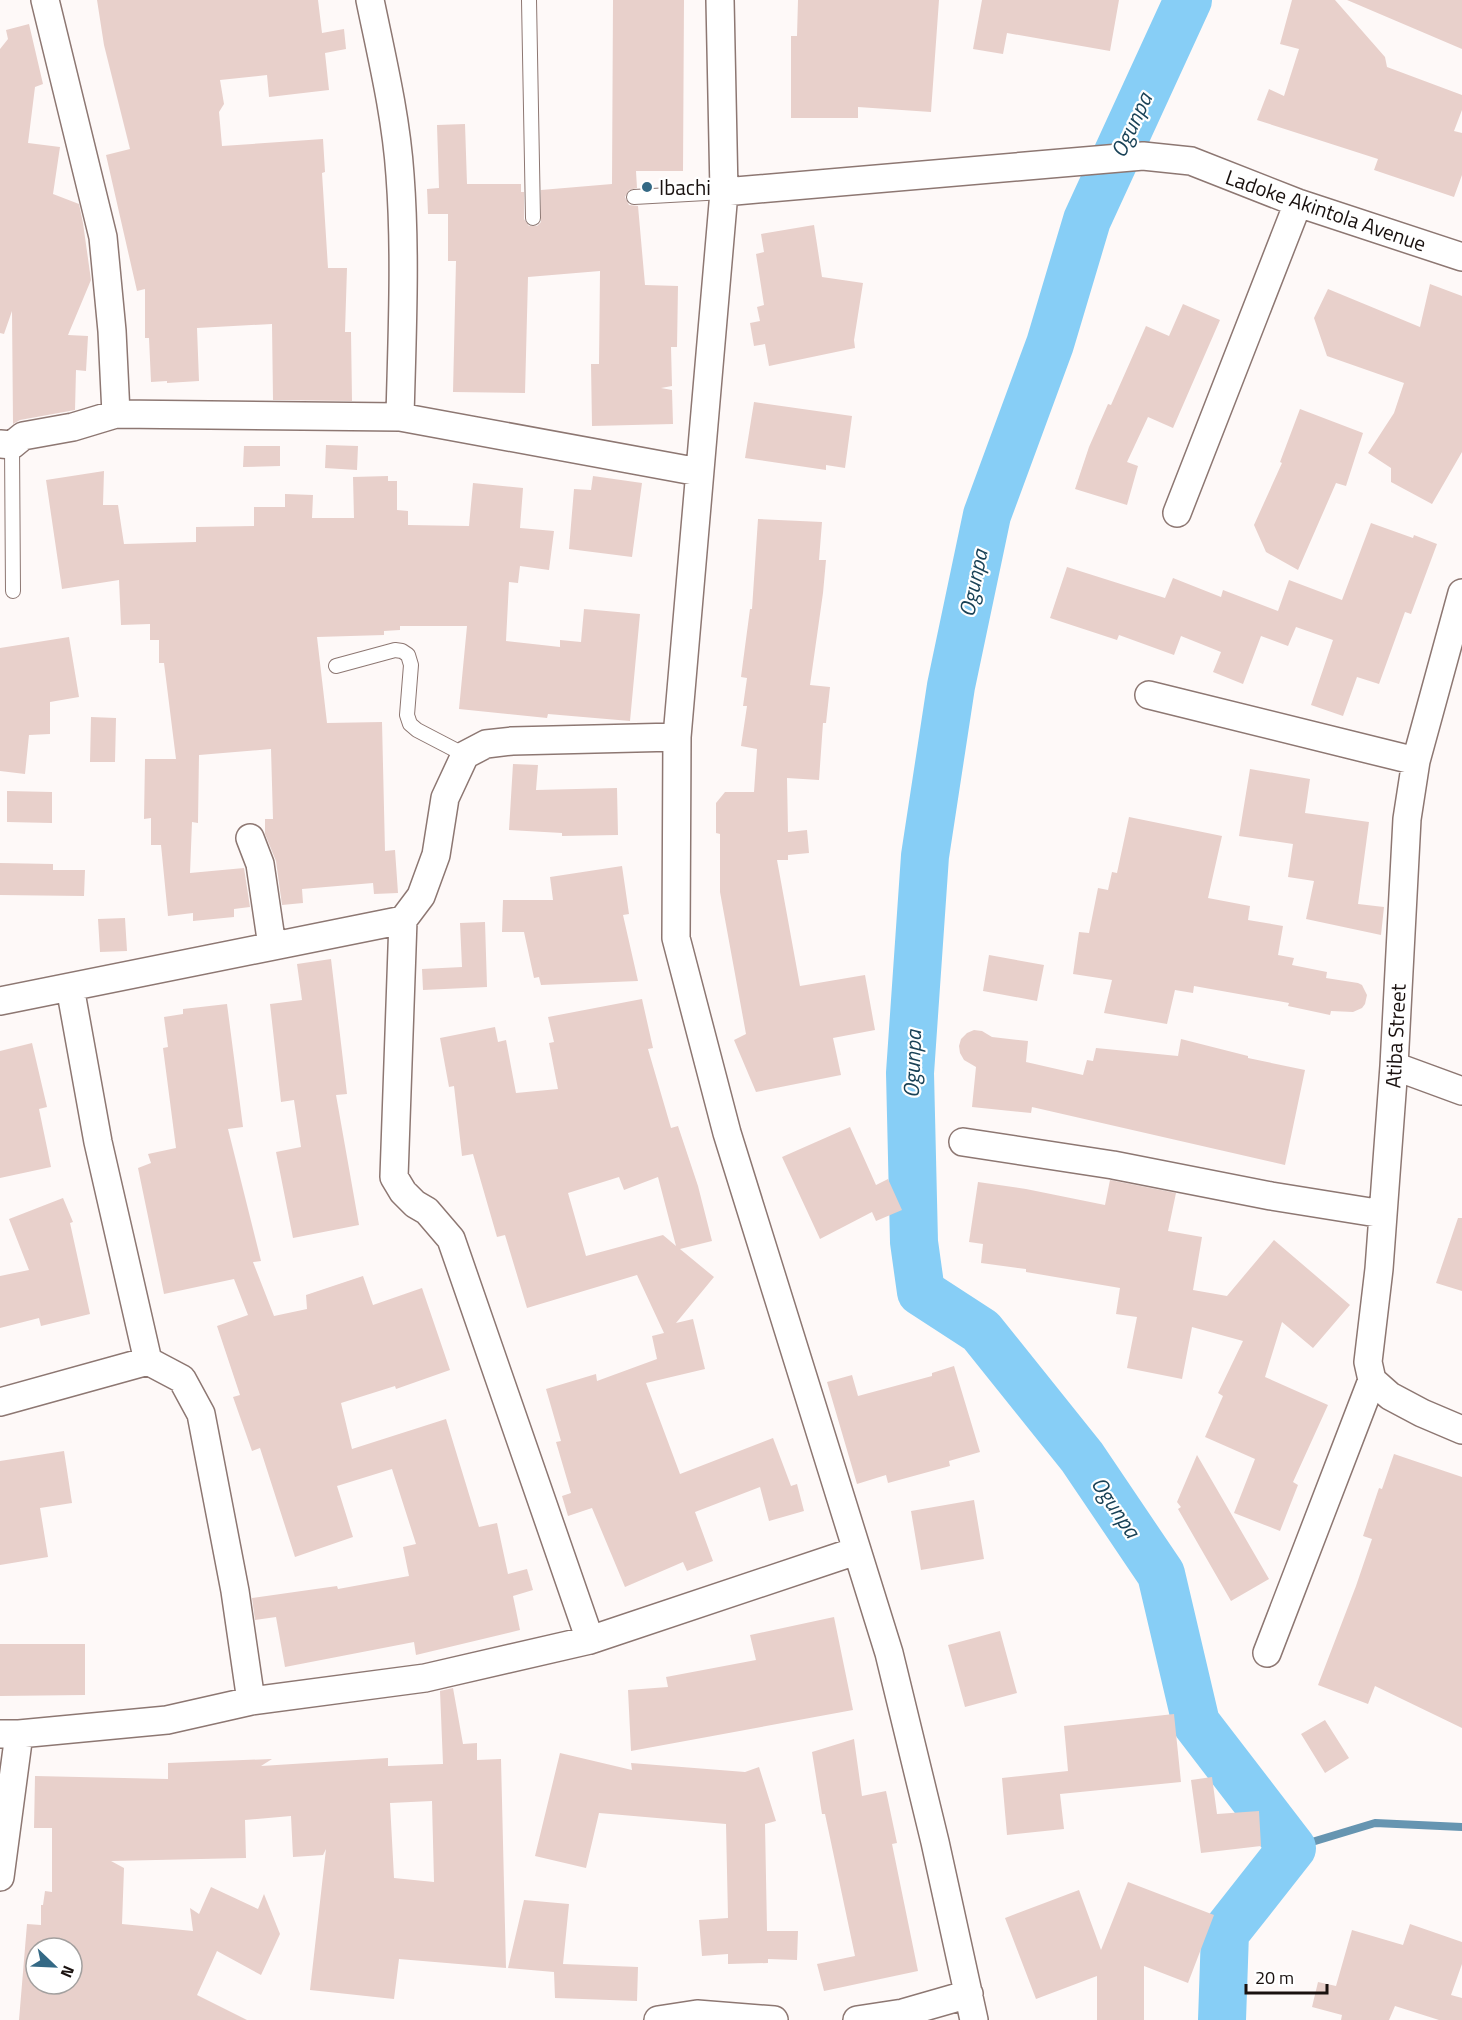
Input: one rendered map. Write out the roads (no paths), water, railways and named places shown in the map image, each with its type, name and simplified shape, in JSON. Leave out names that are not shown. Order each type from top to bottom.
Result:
[{"type":"street","points":[[45,0],[103,237],[112,331],[116,414]]},
{"type":"street","points":[[370,0],[392,103],[400,174],[404,246],[400,417]]},
{"type":"street","points":[[720,0],[724,192],[677,737],[676,938],[727,1132],[891,1665],[935,1842],[972,2007],[857,2020]]},
{"type":"street","name":"Ladoke Akintola Avenue","points":[[724,192],[1143,156],[1191,162],[1298,203],[1462,257]]},
{"type":"street","points":[[1177,513],[1298,203]]},
{"type":"street","points":[[6,444],[23,436],[73,427],[116,414],[400,417],[699,472]]},
{"type":"street","name":"Atiba Street","points":[[1372,1380],[1368,1362],[1383,1214],[1394,1066],[1407,819],[1416,761],[1462,593]]},
{"type":"street","points":[[1149,695],[1416,761]]},
{"type":"street","points":[[590,1640],[452,1239],[427,1211],[415,1204],[403,1192],[394,1177],[403,920],[422,896],[436,855],[446,798],[465,755],[486,744],[512,741],[677,737]]},
{"type":"street","points":[[250,838],[260,864],[272,946]]},
{"type":"street","points":[[0,1001],[403,920]]},
{"type":"street","points":[[70,987],[98,1142],[148,1361]]},
{"type":"street","points":[[1394,1066],[1462,1091]]},
{"type":"street","points":[[963,1142],[1113,1165],[1271,1196],[1383,1214]]},
{"type":"street","points":[[0,1402],[148,1361],[182,1380],[201,1414],[235,1591],[251,1701]]},
{"type":"street","points":[[1267,1653],[1372,1380],[1390,1396],[1462,1430]]},
{"type":"street","points":[[0,1877],[10,1734],[167,1720],[251,1701],[425,1678],[590,1640],[856,1551]]},
{"type":"street","points":[[658,2020],[697,2017],[774,2020]]},
{"type":"lane","points":[[529,0],[533,218]]},
{"type":"lane","points":[[634,197],[724,192]]},
{"type":"lane","points":[[6,444],[14,591]]},
{"type":"lane","points":[[336,666],[395,650],[408,655],[411,665],[407,715],[410,724],[465,755]]},
{"type":"waterway","name":"Ogunpa","points":[[1188,0],[1087,220],[1050,344],[987,515],[951,686],[925,856],[910,1073],[914,1242],[921,1292],[981,1331],[1082,1457],[1161,1574],[1196,1723],[1292,1848],[1225,1933],[1222,2020]]},
{"type":"waterway","points":[[1292,1848],[1375,1823],[1462,1827]]},
{"type":"place","name":"Ibachi","points":[[647,187]]}]
